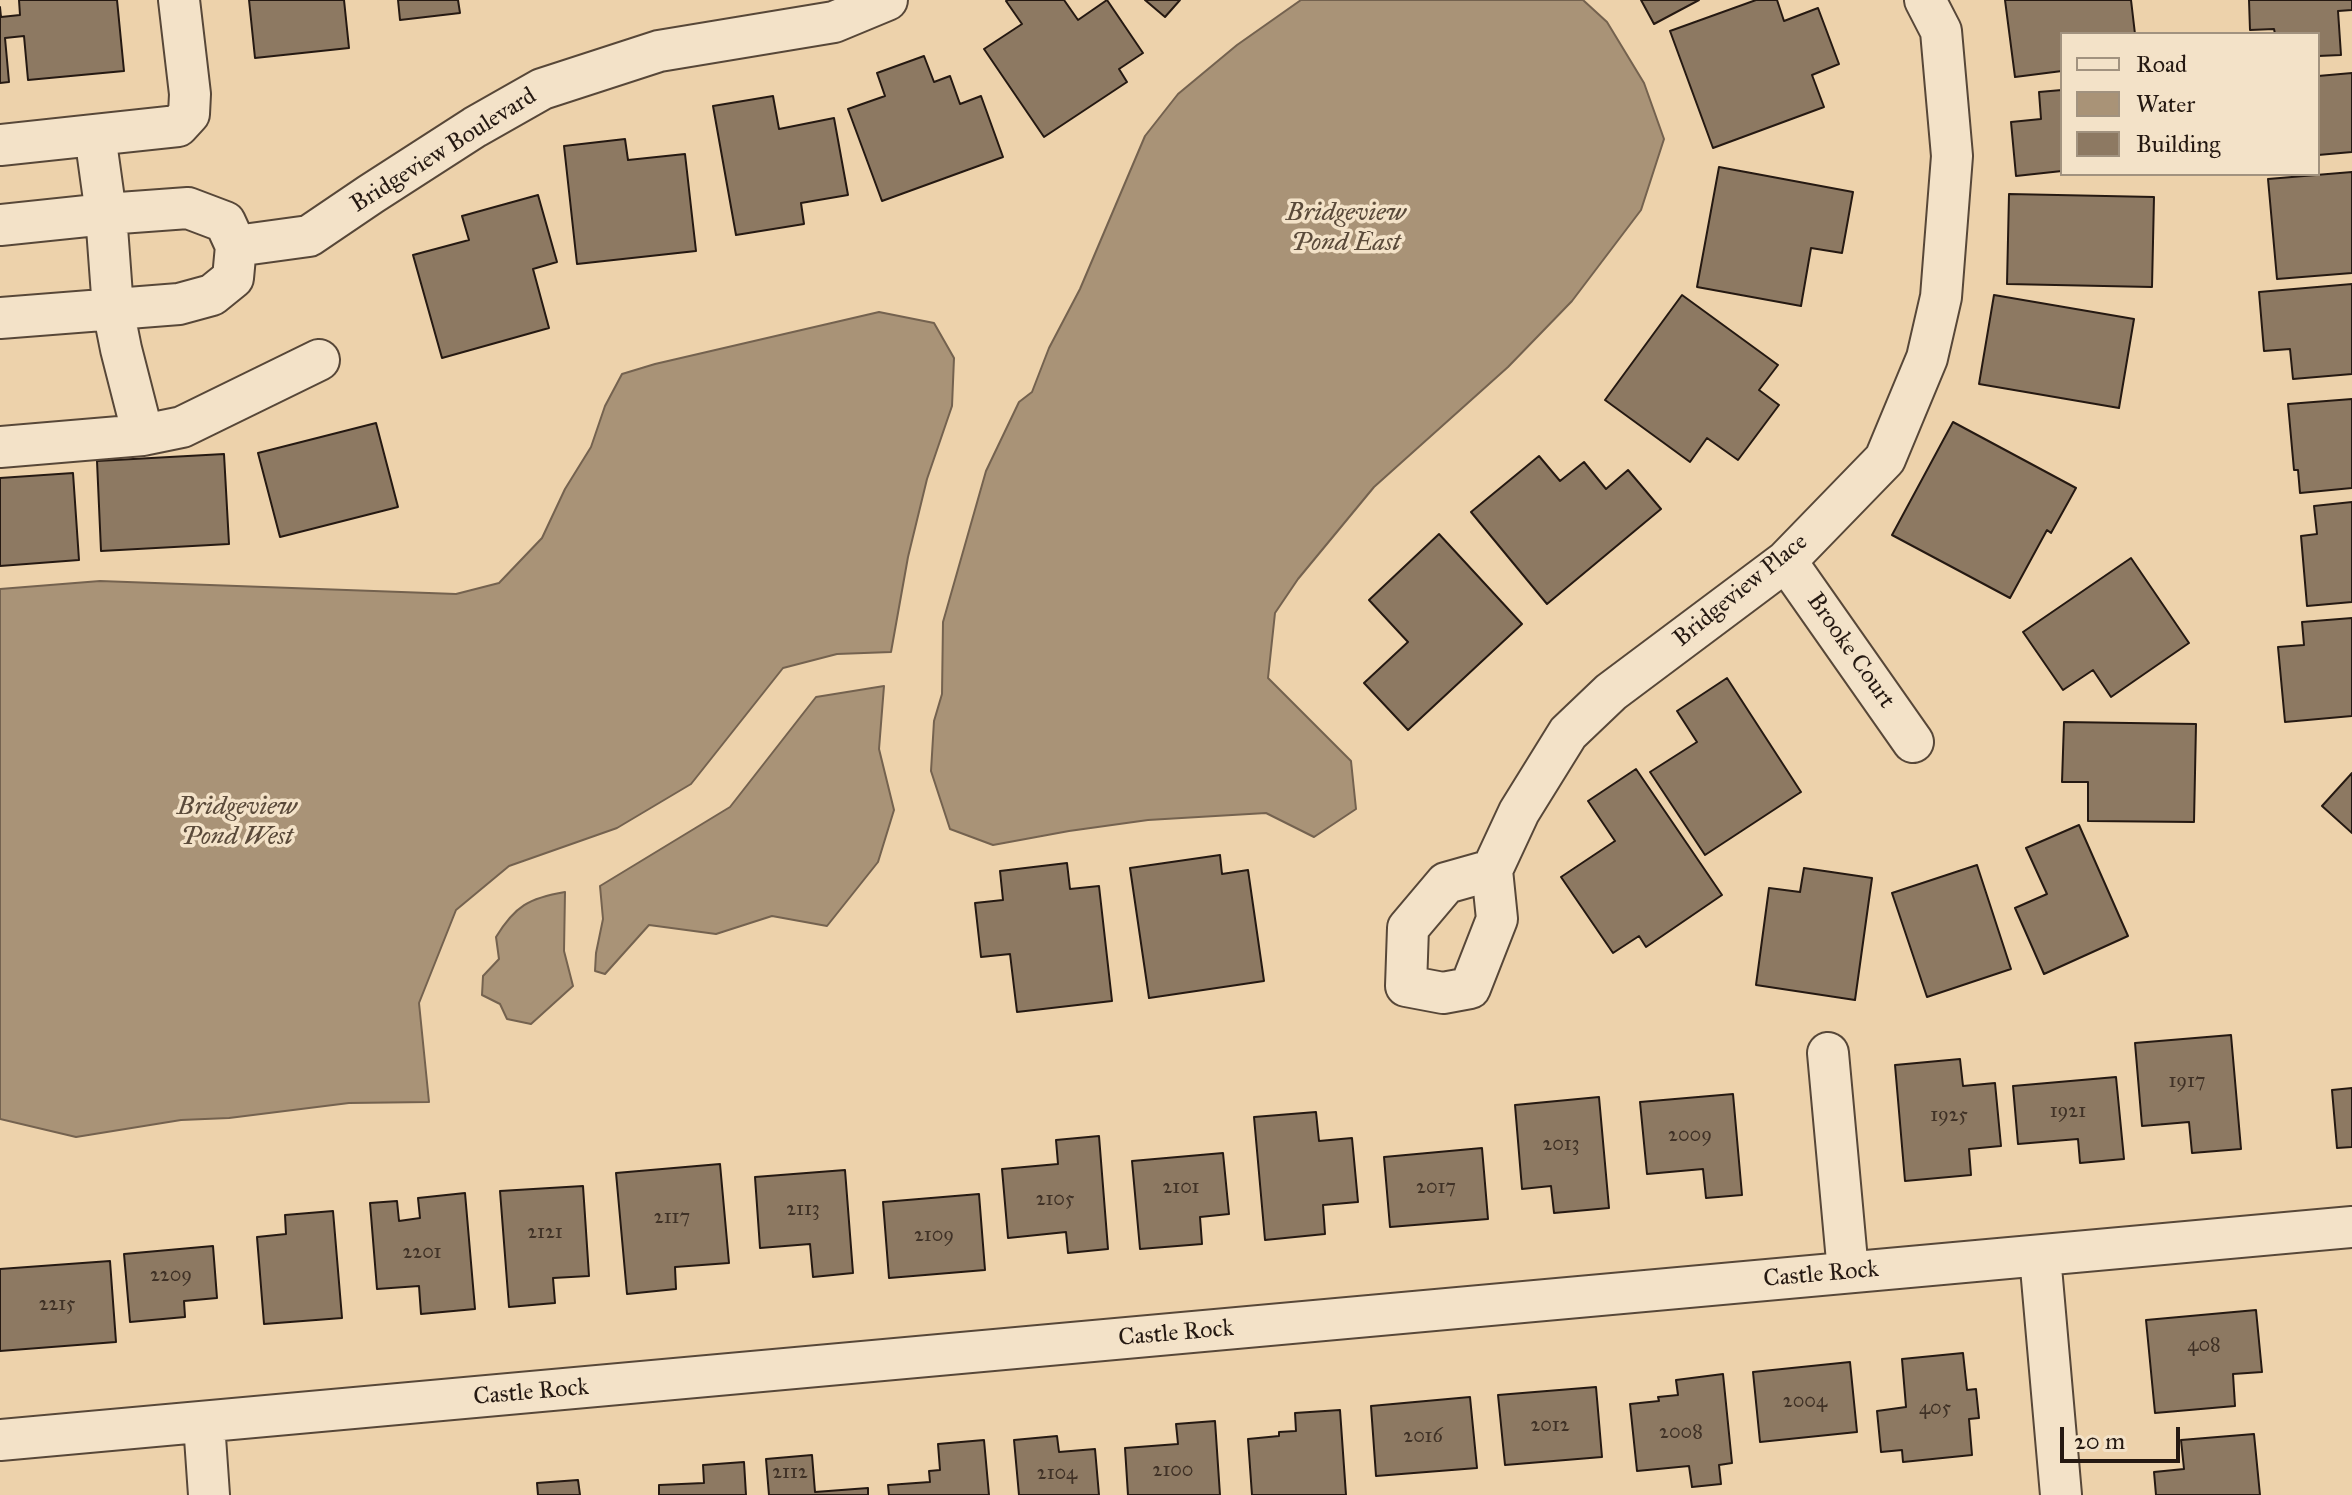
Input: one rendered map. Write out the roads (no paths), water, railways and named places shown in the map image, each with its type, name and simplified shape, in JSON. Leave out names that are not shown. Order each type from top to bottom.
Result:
[{"type":"street","points":[[0,145],[178,126],[189,114],[190,94],[179,0]]},
{"type":"street","name":"Bridgeview Boulevard","points":[[236,246],[309,236],[475,127],[542,89],[659,51],[834,22],[887,0]]},
{"type":"street","name":"Bridgeview Place","points":[[1492,870],[1519,812],[1568,733],[1611,692],[1786,561],[1885,459],[1927,358],[1941,297],[1952,156],[1941,31],[1925,0]]},
{"type":"street","points":[[95,135],[106,214],[113,309],[143,435]]},
{"type":"street","points":[[0,225],[188,208],[225,222],[236,246],[233,278],[212,295],[179,304],[0,318]]},
{"type":"street","points":[[0,447],[143,435],[182,427],[319,360]]},
{"type":"street","name":"Brooke Court","points":[[1786,561],[1913,742]]},
{"type":"street","points":[[1828,1053],[1848,1272]]},
{"type":"street","name":"Castle Rock","points":[[0,1440],[2352,1227]]},
{"type":"street","points":[[2040,1256],[2061,1495]]},
{"type":"street","points":[[204,1423],[209,1495]]},
{"type":"water","name":"Bridgeview Pond East","points":[[1301,0],[1583,0],[1607,22],[1644,83],[1664,139],[1641,210],[1572,301],[1508,367],[1374,487],[1298,579],[1275,613],[1268,678],[1351,761],[1356,809],[1314,837],[1266,813],[1148,820],[993,845],[950,829],[931,771],[934,721],[942,694],[943,622],[986,471],[1019,402],[1032,392],[1145,136],[1178,94],[1237,45]]},
{"type":"water","name":"Bridgeview Pond West","points":[[879,312],[934,323],[954,358],[952,406],[927,479],[908,557],[891,652],[837,654],[783,668],[691,784],[617,828],[509,866],[456,910],[419,1003],[429,1102],[349,1103],[229,1118],[181,1120],[76,1137],[0,1119],[0,589],[100,581],[456,594],[499,583],[542,538],[565,489],[591,447],[605,406],[622,374]]},
{"type":"water","points":[[884,686],[879,749],[894,810],[878,862],[827,926],[772,916],[716,934],[649,925],[605,974],[595,971],[603,919],[600,886],[730,807],[816,697]]},
{"type":"water","points":[[565,892],[564,951],[573,986],[531,1024],[507,1019],[500,1004],[482,995],[483,976],[499,959],[496,937],[524,905]]}]
